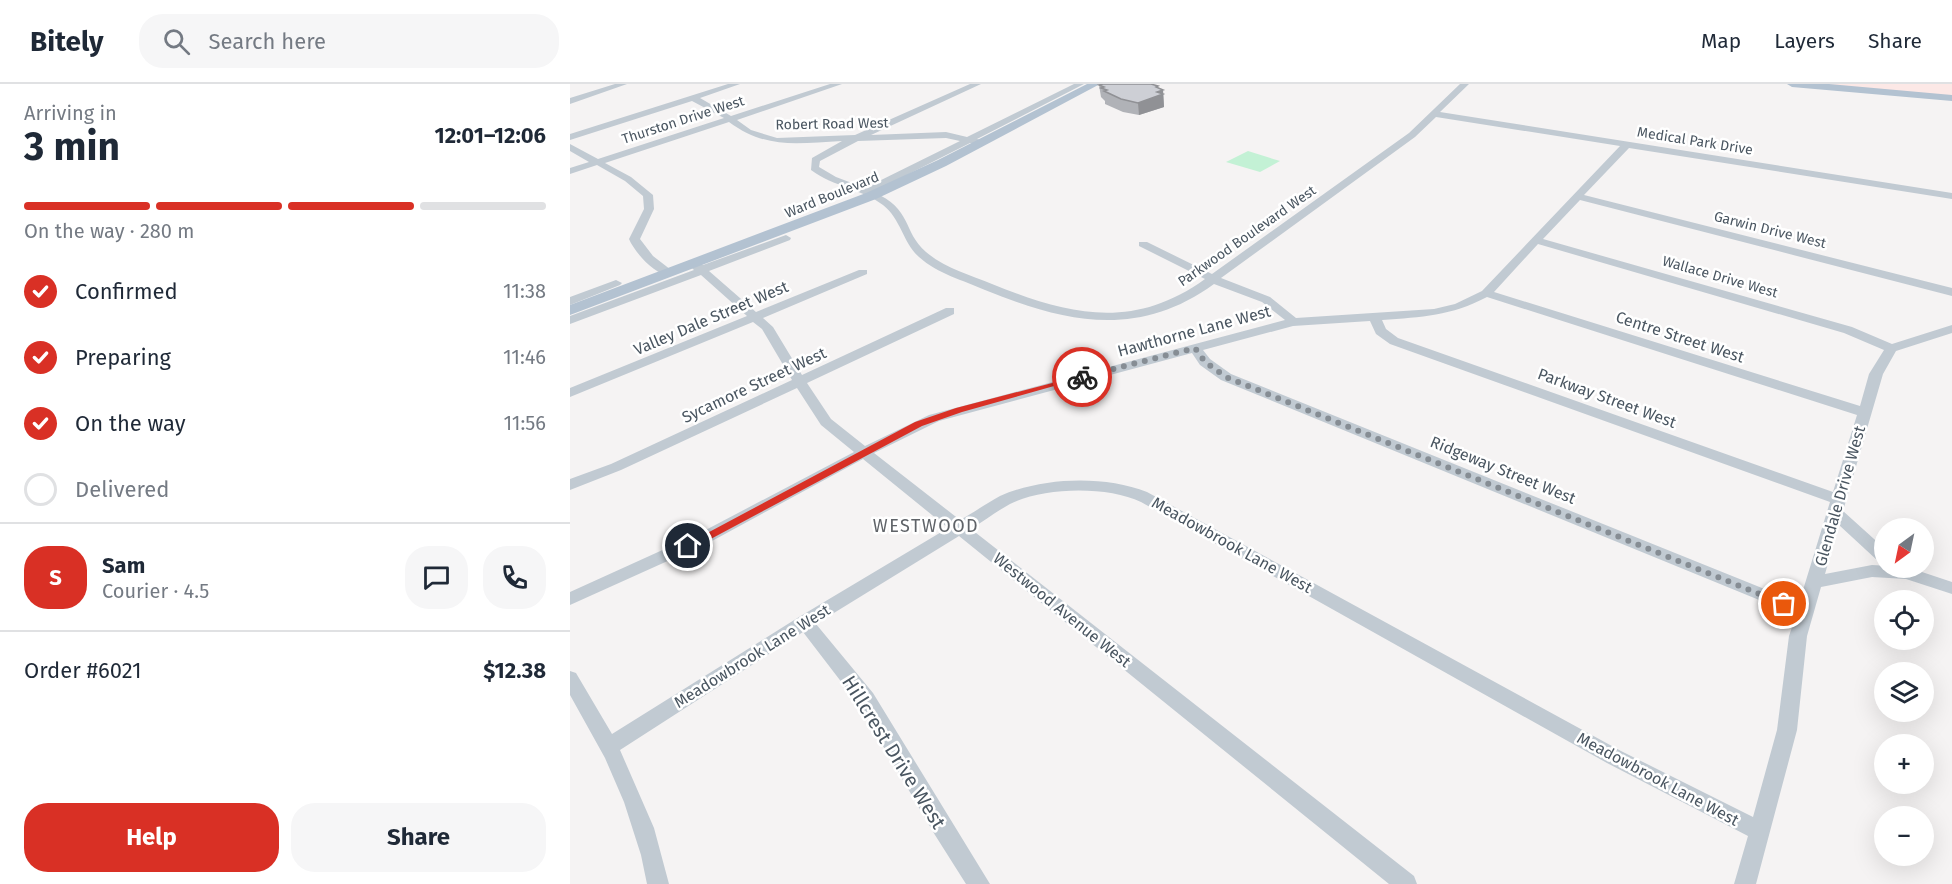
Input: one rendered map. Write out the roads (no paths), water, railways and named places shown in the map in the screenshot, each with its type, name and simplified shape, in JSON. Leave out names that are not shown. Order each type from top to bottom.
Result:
[{"type":"main road","name":"Ward Boulevard","points":[[575,303],[669,273],[699,268],[867,194],[1095,84]]},
{"type":"main road","points":[[1792,84],[1952,98]]},
{"type":"street","points":[[570,101],[624,84]]},
{"type":"street","points":[[570,137],[736,84]]},
{"type":"street","name":"Thurston Drive West","points":[[570,171],[838,84]]},
{"type":"street","points":[[856,139],[977,84]]},
{"type":"street","points":[[976,141],[1080,84]]},
{"type":"street","name":"Parkwood Boulevard West","points":[[856,139],[818,157],[813,165],[820,172],[896,210],[917,249],[925,257],[954,273],[1046,311],[1092,317],[1142,313],[1175,303],[1214,279],[1386,155],[1434,114],[1464,84]]},
{"type":"street","name":"Robert Road West","points":[[693,98],[730,118],[748,132],[776,141],[946,135],[976,141]]},
{"type":"street","name":"Medical Park Drive","points":[[1434,114],[1894,184],[1952,196]]},
{"type":"street","name":"Hawthorne Lane West","points":[[570,599],[706,537],[918,424],[959,410],[1293,322],[1434,313],[1459,307],[1486,293],[1538,241],[1626,145]]},
{"type":"street","points":[[570,147],[644,189],[648,195],[649,209],[635,231],[635,242],[639,251],[669,273]]},
{"type":"street","name":"Garwin Drive West","points":[[1580,196],[1952,292]]},
{"type":"street","points":[[570,320],[699,268],[786,238]]},
{"type":"street","name":"Wallace Drive West","points":[[1538,241],[1848,330],[1892,348]]},
{"type":"street","points":[[1143,244],[1214,279],[1270,301],[1282,309],[1293,322]]},
{"type":"street","name":"Westwood Avenue West","points":[[699,268],[767,327],[826,422],[1406,884]]},
{"type":"street","name":"Valley Dale Street West","points":[[570,393],[863,272]]},
{"type":"street","points":[[575,303],[616,283]]},
{"type":"street","name":"Centre Street West","points":[[1486,293],[1863,412]]},
{"type":"street","name":"Sycamore Street West","points":[[570,485],[616,467],[950,311]]},
{"type":"street","name":"Parkway Street West","points":[[1375,317],[1380,331],[1394,341],[1836,505]]},
{"type":"street","points":[[1892,348],[1952,329]]},
{"type":"street","name":"Ridgeway Street West","points":[[1195,348],[1205,362],[1226,377],[1805,612]]},
{"type":"street","name":"Glendale Drive West","points":[[1745,884],[1786,730],[1791,707],[1792,670],[1805,612],[1863,412],[1876,375],[1892,348]]},
{"type":"street","name":"Meadowbrook Lane West","points":[[610,746],[805,622],[1006,500],[1026,493],[1083,487],[1134,493],[1171,510],[1614,757],[1759,831]]},
{"type":"street","points":[[1836,505],[1874,546]]},
{"type":"street","points":[[1815,582],[1874,572]]},
{"type":"street","points":[[1925,578],[1952,588]]},
{"type":"street","name":"Hillcrest Drive West","points":[[805,622],[866,699],[942,828],[979,884]]},
{"type":"street","points":[[570,678],[610,746],[630,787],[654,860],[658,884]]},
{"type":"district","name":"WESTWOOD","points":[[926,526]]}]
